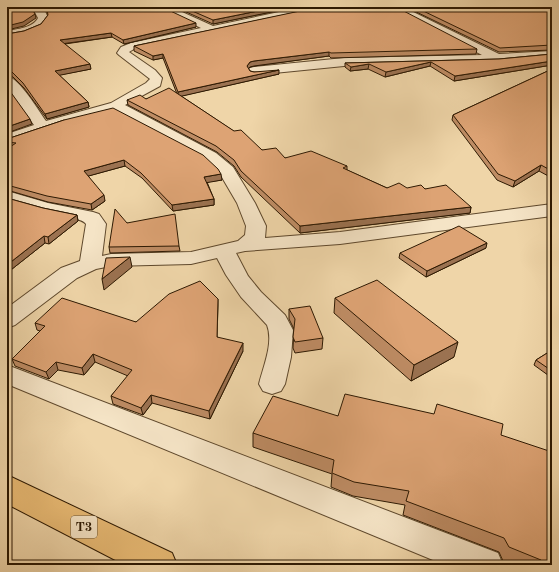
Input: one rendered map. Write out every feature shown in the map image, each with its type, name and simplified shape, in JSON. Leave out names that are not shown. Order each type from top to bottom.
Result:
[{"type":"highway","name":"T3","points":[[7,489],[160,565]]},
{"type":"street","points":[[7,34],[30,29],[40,24],[42,18],[38,8],[53,10],[80,7]]},
{"type":"street","points":[[163,7],[212,29]]},
{"type":"street","points":[[7,139],[116,106],[156,82],[156,78],[151,73],[123,53],[125,49],[317,7]]},
{"type":"street","points":[[396,7],[498,58]]},
{"type":"street","points":[[254,71],[344,62],[498,58],[552,54]]},
{"type":"street","points":[[7,80],[18,92],[44,127]]},
{"type":"street","points":[[116,106],[210,156],[227,171],[246,203],[256,226],[255,237],[235,248]]},
{"type":"street","points":[[7,196],[32,204],[92,218],[96,224],[90,264]]},
{"type":"street","points":[[7,320],[68,273],[90,264],[111,260],[191,258],[235,248],[340,238],[552,210]]},
{"type":"street","points":[[235,248],[240,280],[274,317],[281,329],[272,384]]},
{"type":"street","points":[[7,374],[486,565]]},
{"type":"building","points":[[7,7],[31,7],[35,14],[23,22],[7,26]]},
{"type":"building","points":[[80,7],[162,7],[196,23],[123,40],[111,33],[60,40],[90,64],[55,71],[88,102],[45,114],[23,83],[12,72],[7,71],[7,34],[24,31],[41,24],[48,15],[47,9],[72,9]]},
{"type":"building","points":[[183,7],[278,7],[213,20]]},
{"type":"building","points":[[319,7],[396,7],[477,49],[329,52],[254,61],[250,62],[247,66],[250,71],[279,70],[178,92],[163,54],[153,56],[134,46]]},
{"type":"building","points":[[415,7],[552,7],[552,45],[500,48]]},
{"type":"building","points":[[552,54],[552,61],[455,76],[431,62],[386,72],[369,64],[351,67],[345,63],[499,59]]},
{"type":"building","points":[[552,69],[552,171],[541,165],[515,181],[498,174],[453,115]]},
{"type":"building","points":[[7,87],[30,119],[7,127]]},
{"type":"building","points":[[169,88],[234,131],[241,130],[262,150],[276,148],[285,158],[311,151],[347,166],[343,168],[387,188],[399,183],[407,188],[421,185],[425,189],[446,185],[471,207],[300,226],[241,171],[234,160],[216,146],[127,100],[140,95],[146,99]]},
{"type":"building","points":[[113,108],[203,155],[218,169],[221,174],[204,177],[214,199],[172,205],[141,173],[124,160],[84,171],[104,195],[91,204],[47,196],[7,185],[7,149],[16,143],[7,142],[7,139],[64,120]]},
{"type":"building","points":[[7,198],[43,208],[77,215],[48,237],[44,236],[7,265],[7,228],[9,226],[7,225]]},
{"type":"building","points":[[115,209],[127,223],[175,214],[179,246],[109,247]]},
{"type":"building","points":[[459,226],[487,243],[427,271],[400,253]]},
{"type":"building","points":[[130,257],[102,279],[106,258]]},
{"type":"building","points":[[377,280],[458,342],[414,365],[335,298]]},
{"type":"building","points":[[200,281],[218,299],[217,337],[243,343],[209,411],[151,395],[141,408],[111,396],[132,370],[93,354],[82,368],[56,362],[46,372],[12,359],[45,326],[35,323],[62,298],[136,322],[169,294]]},
{"type":"building","points":[[310,306],[323,338],[295,342],[293,337],[295,319],[289,309]]},
{"type":"building","points":[[552,350],[552,371],[536,360]]},
{"type":"building","points":[[345,394],[434,414],[437,404],[503,424],[501,435],[552,452],[552,565],[541,562],[541,560],[509,547],[504,538],[406,501],[409,491],[354,482],[332,473],[334,460],[253,433],[273,396],[338,416]]}]
